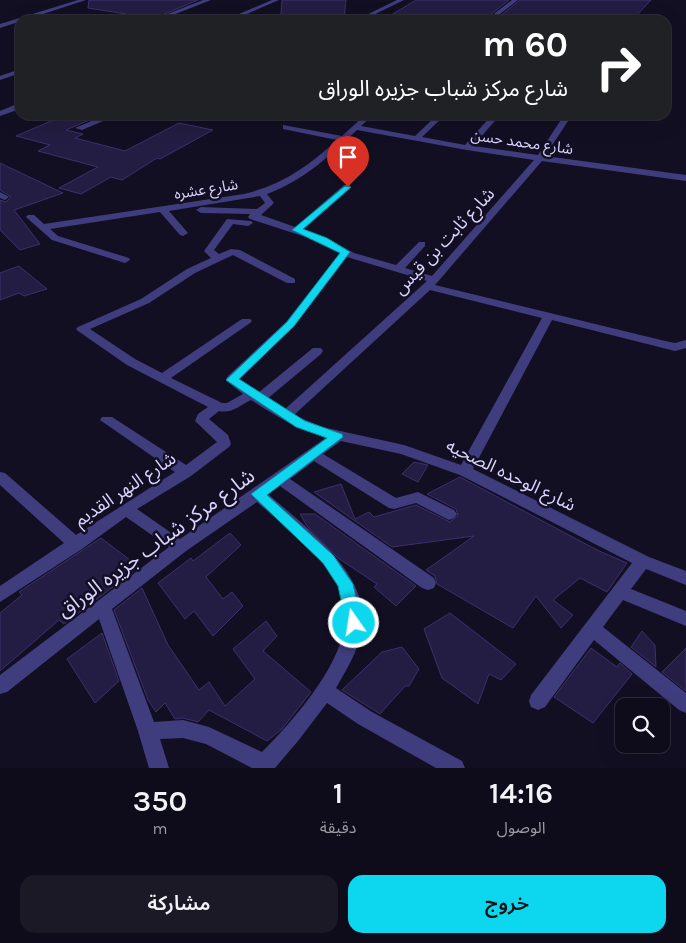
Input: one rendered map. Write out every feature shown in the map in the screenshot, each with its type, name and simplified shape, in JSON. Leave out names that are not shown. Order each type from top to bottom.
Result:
[{"type":"street","points":[[35,15],[83,0]]},
{"type":"street","points":[[168,15],[208,0]]},
{"type":"street","points":[[240,15],[276,0]]},
{"type":"street","points":[[370,15],[401,0]]},
{"type":"street","points":[[495,15],[514,0]]},
{"type":"street","points":[[0,26],[15,21]]},
{"type":"street","points":[[0,78],[15,73]]},
{"type":"street","points":[[0,114],[15,108]]},
{"type":"street","points":[[79,128],[100,120]]},
{"type":"street","name":"شارع عشره","points":[[41,227],[262,193],[290,183],[320,161],[363,120]]},
{"type":"street","points":[[416,139],[436,120]]},
{"type":"street","points":[[467,148],[492,120]]},
{"type":"street","name":"شارع ثابت بن قيس","points":[[284,416],[431,283],[540,158],[565,120]]},
{"type":"street","points":[[286,127],[344,139]]},
{"type":"street","name":"شارع محمد حسن","points":[[355,127],[467,148],[686,178]]},
{"type":"street","points":[[297,230],[348,187]]},
{"type":"street","points":[[217,258],[209,251],[230,221],[251,219],[270,203],[262,193]]},
{"type":"street","points":[[162,209],[183,233]]},
{"type":"street","points":[[191,210],[251,219],[297,230],[324,240],[345,252],[431,283],[549,316],[665,345],[676,347],[686,344]]},
{"type":"street","points":[[31,217],[55,238],[125,260]]},
{"type":"street","points":[[397,270],[422,244]]},
{"type":"street","points":[[291,281],[236,252],[229,253],[179,278],[144,302],[82,329],[131,362],[224,409],[234,407],[245,397],[256,396],[317,351]]},
{"type":"street","name":"شارع الوحده الصحيه","points":[[345,252],[290,324],[232,379],[284,416],[300,424],[337,437],[404,450],[465,470],[643,561],[686,578]]},
{"type":"street","points":[[465,470],[549,316]]},
{"type":"street","points":[[162,378],[246,321]]},
{"type":"street","name":"شارع النهر القديم","points":[[1,593],[76,545],[126,509],[186,472],[224,444],[223,438],[202,421],[203,417],[217,406]]},
{"type":"street","points":[[107,420],[186,472]]},
{"type":"street","name":"شارع مركز شباب جزيره الوراق","points":[[0,686],[180,547],[280,479],[337,437]]},
{"type":"street","points":[[313,454],[394,504],[418,497],[449,514]]},
{"type":"street","points":[[0,477],[76,545]]},
{"type":"street","points":[[280,479],[428,583]]},
{"type":"street","points":[[148,731],[183,729],[209,736],[264,766],[282,748],[324,690],[346,653],[354,623],[345,584],[328,559],[258,494]]},
{"type":"street","points":[[126,509],[180,547]]},
{"type":"street","points":[[538,701],[643,561]]},
{"type":"street","points":[[620,592],[686,619]]},
{"type":"street","points":[[102,606],[148,731],[159,768]]},
{"type":"street","points":[[592,628],[686,704]]},
{"type":"street","points":[[324,690],[372,722],[455,768]]},
{"type":"building","points":[[89,0],[198,0],[162,15],[123,15],[126,14],[88,8]]},
{"type":"building","points":[[282,0],[346,0],[344,15],[281,14]]},
{"type":"building","points":[[416,0],[509,0],[490,15],[391,15]]},
{"type":"building","points":[[520,0],[651,0],[637,15],[501,15]]},
{"type":"building","points":[[53,120],[89,120],[66,130],[83,134],[75,138],[125,151],[179,123],[213,130],[160,159],[157,158],[122,180],[111,177],[81,194],[59,188],[98,167],[38,151],[50,145],[16,136]]},
{"type":"building","points":[[0,163],[63,193],[14,210],[40,244],[20,250],[0,230],[0,200],[6,202],[11,197],[0,190]]},
{"type":"building","points":[[19,266],[47,289],[24,296],[19,293],[0,300],[0,273]]},
{"type":"building","points":[[414,462],[428,465],[418,482],[402,474]]},
{"type":"building","points":[[460,477],[597,550],[627,563],[607,592],[580,578],[553,600],[573,615],[561,628],[536,596],[513,628],[437,584],[435,576],[426,570],[474,536],[392,547],[314,492],[341,484],[355,519],[369,512],[374,517],[416,505],[450,522],[458,515],[456,509],[427,494]]},
{"type":"building","points":[[300,514],[315,514],[416,586],[396,606],[374,587],[377,584],[338,558],[307,526]]},
{"type":"building","points":[[230,533],[241,545],[206,577],[223,599],[232,592],[243,606],[213,636],[194,611],[185,619],[158,583],[191,558],[193,561]]},
{"type":"building","points":[[101,538],[130,560],[134,571],[64,624],[59,620],[0,671],[0,613],[22,595],[19,592]]},
{"type":"building","points":[[142,588],[168,645],[199,690],[209,682],[225,706],[255,679],[233,649],[266,621],[277,636],[263,651],[311,692],[282,729],[267,741],[209,710],[198,722],[183,718],[175,719],[165,703],[156,712],[148,700],[114,610]]},
{"type":"building","points":[[450,613],[516,664],[501,680],[489,674],[478,704],[442,678],[424,629]]},
{"type":"building","points":[[642,631],[655,645],[656,667],[631,647]]},
{"type":"building","points":[[102,633],[119,681],[95,703],[67,659]]},
{"type":"building","points":[[402,647],[419,669],[409,686],[405,686],[380,714],[342,690],[382,652]]},
{"type":"building","points":[[591,648],[617,667],[620,663],[632,674],[593,723],[554,697]]},
{"type":"building","points":[[686,648],[686,691],[662,672]]},
{"type":"route","points":[[348,187],[297,230],[324,240],[345,252],[290,324],[232,380],[251,391],[253,395],[284,416],[300,424],[337,437],[258,494],[328,559],[345,584],[354,623]]}]
